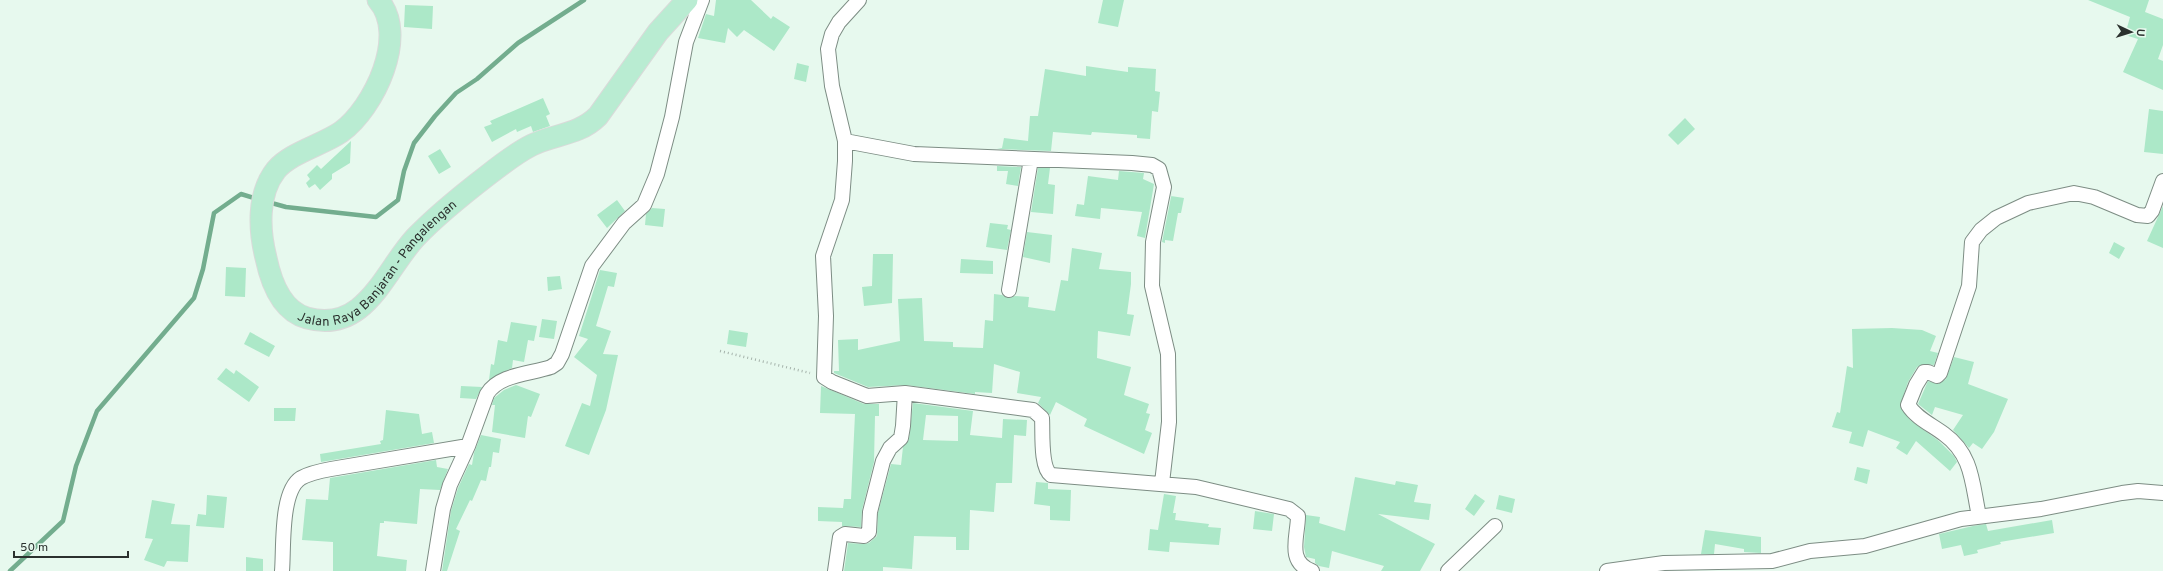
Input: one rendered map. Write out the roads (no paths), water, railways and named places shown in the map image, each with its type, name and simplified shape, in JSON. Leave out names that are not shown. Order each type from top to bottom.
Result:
[{"type":"main road","name":"Jalan Raya Banjaran - Pangalengan","points":[[378,0],[388,19],[391,35],[383,71],[367,105],[357,119],[342,131],[318,146],[287,159],[276,171],[266,186],[263,201],[262,244],[272,282],[288,307],[301,316],[311,319],[336,321],[354,314],[378,289],[395,263],[417,237],[437,217],[486,176],[510,158],[533,144],[577,131],[589,125],[598,116],[658,32],[688,0]]},
{"type":"street","points":[[433,571],[443,509],[450,485],[468,446],[491,388],[504,380],[551,367],[560,359],[592,266],[624,223],[644,205],[657,174],[672,117],[686,42],[702,0]]},
{"type":"street","points":[[859,0],[839,22],[832,34],[828,49],[832,86],[845,141],[842,200],[823,256],[826,316],[824,376],[832,382],[867,396],[905,393],[1019,407],[1036,412],[1042,418],[1044,463],[1046,472],[1051,475],[1162,483],[1218,491],[1293,510],[1298,518],[1296,558],[1301,565],[1312,571]]},
{"type":"street","points":[[845,141],[914,154],[1152,165],[1161,173],[1164,187],[1153,242],[1152,286],[1168,354],[1169,422],[1162,483]]},
{"type":"street","points":[[1009,290],[1031,159]]},
{"type":"street","points":[[1979,516],[1968,463],[1960,447],[1919,416],[1908,405],[1916,385],[1924,372],[1928,372],[1936,376],[1940,373],[1969,286],[1972,242],[1981,230],[2007,212],[2028,203],[2070,193],[2094,197],[2137,215],[2148,216],[2152,211],[2163,181]]},
{"type":"street","points":[[835,571],[840,537],[845,534],[864,536],[869,532],[870,512],[882,461],[890,448],[901,438],[905,393]]},
{"type":"street","points":[[282,571],[286,508],[289,492],[299,479],[313,473],[331,469],[468,446]]},
{"type":"street","points":[[1607,571],[1664,563],[1772,561],[1810,551],[1865,546],[1961,519],[2041,509],[2122,493],[2138,491],[2163,493]]},
{"type":"street","points":[[1448,571],[1495,526]]},
{"type":"waterway","points":[[268,202],[286,207],[376,217],[398,200],[404,171],[414,143],[435,116],[456,93],[477,79],[518,43],[584,0]]},
{"type":"waterway","points":[[10,571],[63,521],[76,466],[97,411],[194,298],[203,269],[214,213],[241,194],[257,199]]}]
